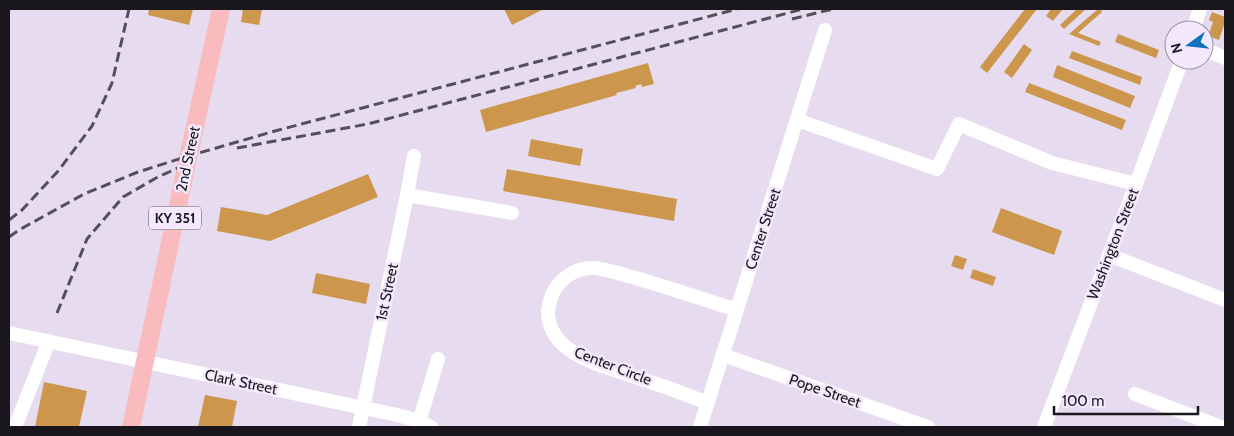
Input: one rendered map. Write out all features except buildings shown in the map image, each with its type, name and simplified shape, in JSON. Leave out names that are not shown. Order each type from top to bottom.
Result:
[{"type":"main road","name":"2nd Street","points":[[132,427],[221,9]]},
{"type":"street","name":"Center Street","points":[[700,427],[825,30]]},
{"type":"street","name":"Washington Street","points":[[1044,427],[1178,70]]},
{"type":"street","points":[[797,120],[937,169],[959,124],[1052,163],[1136,184]]},
{"type":"street","name":"1st Street","points":[[359,427],[414,156]]},
{"type":"street","points":[[407,194],[512,213]]},
{"type":"street","points":[[1109,255],[1225,300]]},
{"type":"street","name":"Center Circle","points":[[708,403],[580,357],[571,352],[553,332],[548,315],[550,298],[554,289],[568,276],[576,271],[594,268],[645,281],[737,310]]},
{"type":"street","name":"Clark Street","points":[[9,333],[363,407],[397,415],[425,425]]},
{"type":"street","points":[[15,427],[49,341]]},
{"type":"street","name":"Pope Street","points":[[723,355],[928,427]]},
{"type":"street","points":[[425,425],[438,359]]},
{"type":"street","points":[[1135,394],[1221,427]]},
{"type":"railway","points":[[9,220],[22,210],[59,170],[92,126],[112,83],[129,9]]},
{"type":"railway","points":[[9,237],[84,194],[138,172],[192,155],[275,131],[737,9]]},
{"type":"railway","points":[[237,148],[368,124],[803,9]]},
{"type":"railway","points":[[792,19],[833,9]]},
{"type":"railway","points":[[57,313],[87,239],[123,197],[156,178],[193,161]]}]
